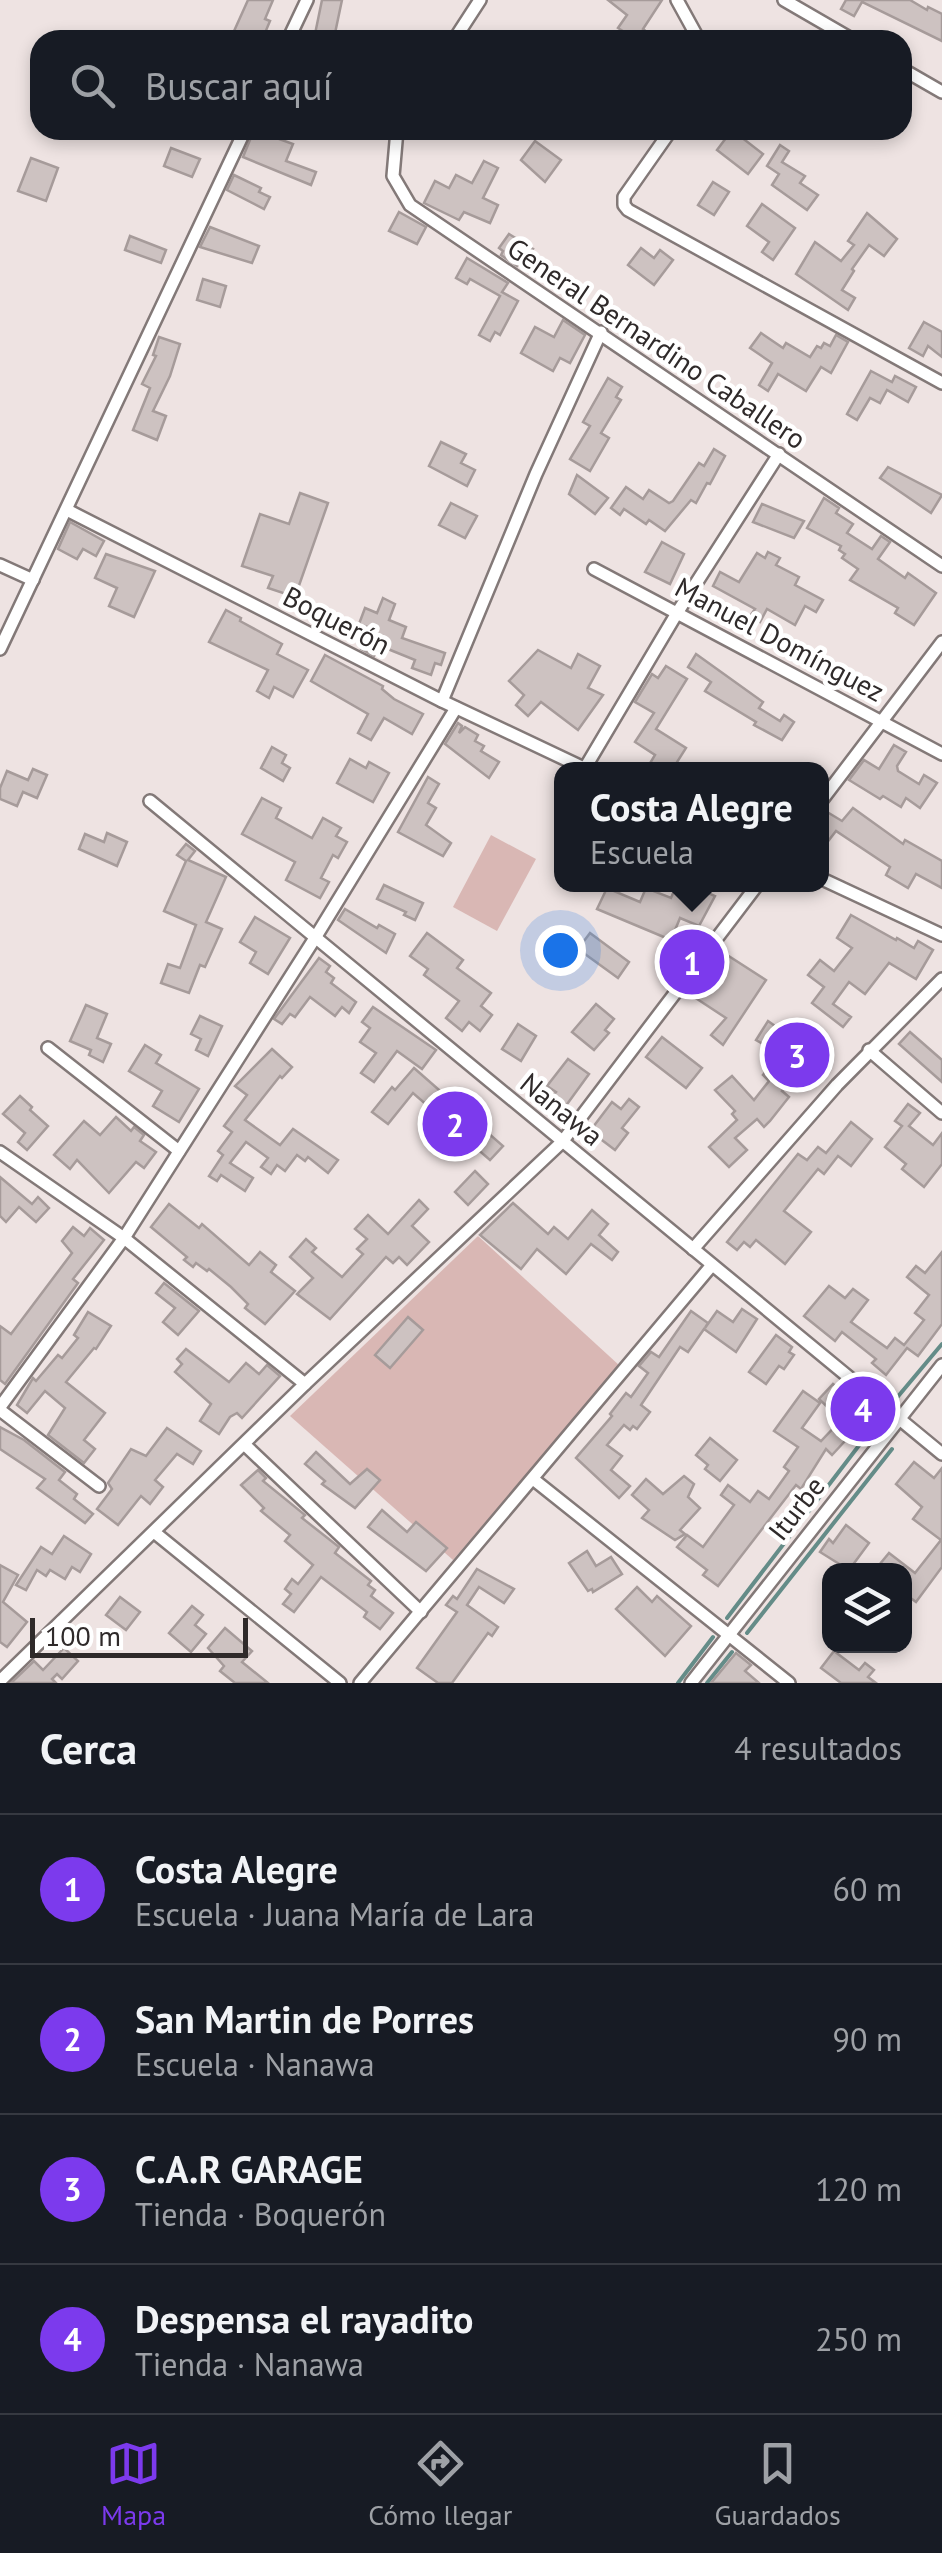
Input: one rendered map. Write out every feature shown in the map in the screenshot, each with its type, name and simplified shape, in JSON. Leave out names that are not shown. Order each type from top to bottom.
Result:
[{"type":"street","points":[[460,30],[480,0]]},
{"type":"street","points":[[677,0],[694,30]]},
{"type":"street","points":[[784,0],[836,30]]},
{"type":"street","points":[[292,30],[304,1]]},
{"type":"street","points":[[912,75],[942,92]]},
{"type":"street","points":[[0,650],[241,140]]},
{"type":"street","name":"General Bernardino Caballero","points":[[396,140],[393,176],[410,204],[510,276],[601,332],[942,566]]},
{"type":"street","points":[[664,140],[624,197],[628,210],[942,383]]},
{"type":"street","points":[[442,701],[536,474],[601,332]]},
{"type":"street","points":[[591,762],[677,613],[779,454]]},
{"type":"street","name":"Boquerón","points":[[67,510],[456,708],[572,762]]},
{"type":"street","points":[[0,565],[33,580]]},
{"type":"street","name":"Manuel Domínguez","points":[[594,569],[942,754]]},
{"type":"street","points":[[829,791],[942,642]]},
{"type":"street","points":[[99,1486],[0,1408],[124,1238],[456,708]]},
{"type":"street","name":"Nanawa","points":[[150,801],[942,1454]]},
{"type":"street","points":[[829,881],[942,936]]},
{"type":"street","points":[[0,1681],[562,1142],[752,892]]},
{"type":"street","points":[[693,1249],[869,1050],[942,979]]},
{"type":"street","points":[[48,1048],[179,1151]]},
{"type":"street","points":[[869,1050],[942,1113]]},
{"type":"street","points":[[0,1152],[124,1238],[306,1384]]},
{"type":"street","points":[[360,1683],[712,1265]]},
{"type":"street","name":"Iturbe","points":[[692,1683],[942,1365]]},
{"type":"street","points":[[244,1444],[421,1612]]},
{"type":"street","points":[[533,1478],[789,1683]]},
{"type":"street","points":[[154,1532],[340,1683]]},
{"type":"shaded area","points":[[491,835],[536,859],[497,931],[453,907]]},
{"type":"shaded area","points":[[478,1236],[620,1366],[453,1560],[290,1416]]},
{"type":"building","points":[[248,0],[273,0],[265,19],[270,21],[266,30],[234,30]]},
{"type":"building","points":[[322,0],[342,0],[336,30],[316,30]]},
{"type":"building","points":[[608,0],[662,0],[644,30],[618,28],[627,15]]},
{"type":"building","points":[[846,0],[910,0],[927,10],[928,7],[942,14],[942,41],[862,2],[854,16],[841,9]]},
{"type":"building","points":[[250,140],[282,140],[293,144],[286,161],[316,172],[311,185],[243,157]]},
{"type":"building","points":[[724,140],[745,140],[763,154],[748,174],[717,150]]},
{"type":"building","points":[[535,141],[561,160],[545,182],[521,160]]},
{"type":"building","points":[[780,145],[789,151],[782,162],[805,176],[800,183],[818,195],[807,210],[772,185],[779,174],[767,166]]},
{"type":"building","points":[[171,148],[200,159],[192,177],[164,166]]},
{"type":"building","points":[[31,158],[58,168],[46,201],[18,191]]},
{"type":"building","points":[[484,161],[498,168],[483,198],[498,205],[490,223],[464,212],[459,220],[424,203],[435,181],[449,188],[456,175],[472,183]]},
{"type":"building","points":[[234,175],[270,197],[264,209],[227,190]]},
{"type":"building","points":[[713,182],[729,192],[714,215],[698,205]]},
{"type":"building","points":[[762,204],[795,228],[773,260],[762,252],[769,242],[747,226]]},
{"type":"building","points":[[399,212],[426,227],[417,244],[389,231]]},
{"type":"building","points":[[867,213],[897,239],[884,256],[869,245],[852,269],[842,290],[855,298],[848,310],[796,274],[815,242],[841,261],[854,245],[848,241]]},
{"type":"building","points":[[210,227],[259,246],[252,263],[200,247]]},
{"type":"building","points":[[509,234],[533,249],[523,264],[517,266],[501,255],[503,251],[499,248]]},
{"type":"building","points":[[130,236],[166,250],[161,263],[125,250]]},
{"type":"building","points":[[641,248],[654,258],[660,250],[673,260],[654,285],[628,265]]},
{"type":"building","points":[[467,258],[508,283],[502,292],[518,301],[500,335],[495,332],[490,341],[479,335],[500,296],[470,279],[467,284],[456,278]]},
{"type":"building","points":[[203,279],[226,286],[220,307],[197,300]]},
{"type":"building","points":[[563,320],[585,335],[570,363],[560,358],[553,371],[521,353],[535,327],[554,337]]},
{"type":"building","points":[[924,322],[942,332],[942,357],[928,346],[923,356],[909,348]]},
{"type":"building","points":[[761,333],[783,348],[786,343],[810,357],[817,346],[830,346],[836,335],[848,342],[831,373],[821,367],[806,391],[778,374],[768,391],[759,385],[772,363],[750,348]]},
{"type":"building","points":[[159,337],[180,344],[153,411],[166,416],[157,440],[133,430],[150,388],[142,384],[156,356],[153,355]]},
{"type":"building","points":[[871,371],[892,382],[895,376],[916,387],[908,402],[887,390],[880,403],[870,398],[857,420],[847,414]]},
{"type":"building","points":[[608,378],[622,387],[616,397],[621,400],[601,433],[609,438],[590,471],[570,459],[590,426],[583,422]]},
{"type":"building","points":[[441,442],[466,454],[461,463],[475,470],[467,486],[429,466]]},
{"type":"building","points":[[714,449],[725,456],[710,484],[707,483],[696,503],[691,500],[665,531],[624,509],[620,515],[611,508],[626,487],[643,499],[649,490],[669,503],[673,501],[699,463],[704,466]]},
{"type":"building","points":[[888,467],[942,495],[931,513],[880,478]]},
{"type":"building","points":[[577,475],[608,498],[595,514],[569,494]]},
{"type":"building","points":[[300,493],[328,503],[295,597],[268,588],[273,576],[242,566],[260,514],[289,524]]},
{"type":"building","points":[[824,498],[839,508],[836,513],[853,524],[847,533],[872,549],[881,536],[890,542],[878,559],[905,578],[908,573],[936,593],[914,625],[895,613],[898,608],[850,580],[858,569],[842,558],[845,554],[839,550],[841,546],[807,528]]},
{"type":"building","points":[[451,503],[477,516],[465,538],[439,525]]},
{"type":"building","points":[[762,504],[804,521],[794,538],[753,522]]},
{"type":"building","points":[[70,522],[104,541],[96,556],[83,549],[77,559],[58,549]]},
{"type":"building","points":[[662,542],[684,554],[670,584],[645,572]]},
{"type":"building","points":[[768,552],[780,558],[776,565],[799,577],[795,585],[823,600],[816,612],[805,606],[795,625],[767,609],[760,622],[750,616],[755,609],[713,586],[720,572],[739,582],[757,553],[765,558]]},
{"type":"building","points":[[106,554],[155,571],[134,617],[109,606],[117,588],[95,578]]},
{"type":"building","points":[[383,598],[395,604],[389,620],[406,627],[402,638],[445,653],[441,665],[435,663],[431,675],[412,668],[415,660],[378,645],[374,656],[361,649],[370,628],[359,624],[365,608],[377,613]]},
{"type":"building","points":[[226,610],[282,644],[277,654],[308,670],[293,697],[274,687],[269,698],[257,691],[268,670],[209,642]]},
{"type":"building","points":[[538,650],[571,668],[578,654],[600,666],[588,688],[603,695],[578,730],[541,702],[528,716],[516,705],[524,695],[509,681]]},
{"type":"building","points":[[696,654],[763,702],[759,708],[780,721],[784,715],[794,722],[782,740],[705,691],[711,682],[688,667]]},
{"type":"building","points":[[325,655],[383,686],[394,699],[423,714],[412,734],[384,718],[371,740],[358,733],[368,714],[311,681]]},
{"type":"building","points":[[666,666],[687,679],[656,729],[686,748],[677,762],[651,762],[655,755],[635,742],[654,713],[635,702],[652,674],[658,678]]},
{"type":"building","points":[[458,723],[462,726],[459,733],[465,727],[478,735],[475,741],[484,746],[481,751],[499,762],[489,778],[445,744]]},
{"type":"building","points":[[894,745],[906,752],[898,771],[919,784],[924,775],[937,783],[920,808],[906,798],[901,807],[883,796],[880,799],[849,780],[864,760],[879,769]]},
{"type":"building","points":[[272,747],[286,755],[282,763],[290,768],[283,781],[261,768]]},
{"type":"building","points":[[350,759],[366,768],[369,762],[389,773],[373,802],[337,783]]},
{"type":"building","points":[[33,769],[47,775],[37,798],[23,792],[17,806],[0,799],[7,771],[28,780]]},
{"type":"building","points":[[428,777],[439,784],[428,803],[436,808],[426,825],[451,843],[443,856],[398,832]]},
{"type":"building","points":[[262,798],[281,808],[276,818],[312,838],[323,818],[341,828],[336,836],[347,842],[338,858],[333,855],[321,878],[329,882],[320,898],[286,880],[295,862],[242,834]]},
{"type":"building","points":[[853,808],[903,844],[905,840],[942,861],[942,888],[916,874],[908,888],[886,875],[890,867],[836,831],[829,840],[829,813],[842,821]]},
{"type":"building","points":[[107,833],[127,842],[117,866],[79,849],[85,834],[104,842]]},
{"type":"building","points":[[186,844],[195,851],[188,860],[226,877],[206,922],[222,929],[205,967],[200,965],[189,993],[161,983],[168,964],[180,968],[196,925],[164,911],[186,861],[177,855]]},
{"type":"building","points":[[384,885],[423,903],[415,920],[377,899]]},
{"type":"building","points":[[605,892],[616,892],[640,902],[644,892],[671,898],[674,892],[706,892],[715,896],[699,926],[680,918],[671,940],[597,909]]},
{"type":"building","points":[[345,909],[395,934],[386,953],[338,920]]},
{"type":"building","points":[[851,915],[914,948],[918,941],[933,950],[916,979],[889,963],[865,994],[849,982],[833,1004],[851,1017],[843,1027],[812,1003],[824,987],[808,975],[820,960],[834,971],[852,948],[837,938]]},
{"type":"building","points":[[255,917],[290,938],[268,974],[250,963],[256,952],[240,942]]},
{"type":"building","points":[[427,933],[463,960],[457,968],[491,993],[481,1006],[492,1015],[480,1031],[469,1022],[462,1031],[446,1018],[459,1001],[424,975],[428,969],[410,956]]},
{"type":"building","points":[[590,933],[629,962],[618,978],[578,949]]},
{"type":"building","points":[[724,953],[766,980],[723,1045],[711,1035],[726,1018],[691,995]]},
{"type":"building","points":[[319,958],[330,966],[326,972],[334,978],[331,983],[356,1002],[349,1013],[342,1007],[335,1016],[310,997],[295,1017],[290,1014],[282,1024],[274,1019]]},
{"type":"building","points":[[596,1004],[614,1019],[605,1030],[609,1033],[594,1050],[572,1032]]},
{"type":"building","points":[[86,1005],[107,1014],[97,1038],[111,1044],[103,1062],[89,1055],[91,1050],[70,1041]]},
{"type":"building","points":[[373,1007],[436,1050],[422,1069],[397,1051],[374,1082],[361,1073],[376,1053],[360,1042],[370,1028],[362,1022]]},
{"type":"building","points":[[200,1016],[222,1026],[208,1056],[196,1050],[201,1039],[191,1034]]},
{"type":"building","points":[[768,1021],[822,1059],[810,1075],[801,1069],[782,1091],[789,1097],[764,1127],[757,1119],[735,1138],[747,1150],[729,1167],[709,1147],[737,1120],[732,1114],[735,1111],[715,1090],[732,1076],[754,1100],[769,1081],[763,1075],[780,1054],[756,1040]]},
{"type":"building","points":[[518,1024],[536,1036],[521,1061],[502,1049]]},
{"type":"building","points":[[910,1032],[942,1060],[942,1082],[899,1044]]},
{"type":"building","points":[[662,1037],[702,1068],[686,1088],[646,1057]]},
{"type":"building","points":[[145,1045],[161,1055],[156,1063],[199,1089],[179,1122],[153,1106],[162,1091],[129,1071]]},
{"type":"building","points":[[272,1049],[292,1067],[280,1076],[245,1120],[280,1145],[293,1129],[338,1160],[328,1173],[308,1157],[305,1161],[297,1155],[285,1171],[277,1165],[271,1174],[261,1167],[268,1158],[246,1142],[230,1163],[253,1178],[245,1191],[221,1175],[217,1181],[209,1176],[223,1155],[218,1151],[232,1132],[224,1126],[247,1095],[235,1086]]},
{"type":"building","points":[[568,1059],[589,1074],[565,1107],[552,1097],[556,1092],[547,1086]]},
{"type":"building","points":[[414,1068],[503,1146],[490,1160],[413,1093],[388,1124],[372,1112]]},
{"type":"building","points":[[20,1096],[48,1126],[27,1150],[18,1142],[25,1133],[3,1114]]},
{"type":"building","points":[[629,1099],[639,1107],[622,1128],[628,1133],[615,1150],[590,1131],[612,1102],[621,1109]]},
{"type":"building","points":[[908,1104],[920,1113],[909,1126],[933,1145],[942,1133],[942,1164],[924,1187],[902,1169],[906,1164],[885,1147],[902,1126],[895,1121]]},
{"type":"building","points":[[116,1117],[131,1131],[134,1127],[144,1135],[140,1141],[156,1152],[144,1168],[136,1162],[109,1193],[77,1160],[70,1169],[54,1155],[84,1121],[100,1135]]},
{"type":"building","points":[[851,1122],[872,1139],[851,1166],[838,1156],[824,1174],[818,1169],[784,1211],[811,1232],[785,1264],[756,1240],[750,1247],[744,1242],[737,1250],[727,1242],[798,1154],[807,1160],[818,1147],[826,1153]]},
{"type":"building","points":[[475,1171],[488,1184],[468,1205],[455,1192]]},
{"type":"building","points":[[0,1177],[32,1204],[38,1197],[49,1208],[36,1222],[19,1207],[6,1222],[0,1216]]},
{"type":"building","points":[[419,1200],[428,1209],[412,1226],[429,1242],[407,1265],[399,1257],[393,1263],[386,1257],[330,1319],[297,1294],[313,1278],[290,1257],[306,1239],[316,1248],[312,1252],[342,1277],[363,1254],[357,1249],[367,1239],[355,1229],[368,1215],[388,1234]]},
{"type":"building","points":[[513,1203],[548,1234],[554,1227],[568,1239],[592,1210],[608,1224],[599,1235],[618,1252],[612,1260],[591,1244],[566,1274],[537,1249],[521,1269],[480,1235]]},
{"type":"building","points":[[169,1204],[199,1228],[202,1224],[249,1265],[260,1252],[276,1265],[271,1272],[295,1291],[265,1324],[245,1308],[248,1304],[231,1287],[209,1269],[196,1263],[193,1267],[184,1260],[187,1257],[151,1227]]},
{"type":"building","points":[[73,1227],[84,1236],[90,1228],[104,1240],[73,1279],[78,1283],[5,1384],[0,1380],[0,1326],[11,1334],[72,1253],[62,1241]]},
{"type":"building","points":[[942,1252],[942,1324],[918,1356],[907,1348],[886,1375],[872,1363],[876,1359],[842,1332],[835,1341],[804,1316],[829,1286],[845,1298],[853,1289],[868,1300],[851,1322],[887,1348],[895,1338],[904,1345],[924,1320],[915,1313],[929,1295],[907,1277],[916,1266],[925,1273]]},
{"type":"building","points":[[164,1283],[199,1311],[178,1335],[163,1322],[175,1308],[156,1293]]},
{"type":"building","points":[[742,1309],[757,1319],[736,1352],[704,1329],[688,1352],[680,1347],[641,1405],[650,1412],[637,1429],[633,1426],[630,1430],[624,1425],[607,1445],[622,1456],[611,1470],[630,1486],[619,1498],[576,1458],[626,1393],[631,1397],[648,1373],[639,1366],[651,1352],[659,1357],[691,1311],[708,1323],[705,1328],[717,1311],[733,1322]]},
{"type":"building","points":[[88,1312],[111,1326],[66,1382],[105,1413],[84,1440],[95,1449],[84,1463],[48,1435],[65,1408],[45,1391],[27,1413],[17,1405],[33,1378],[36,1381],[58,1355],[62,1358],[78,1338],[74,1335]]},
{"type":"building","points":[[408,1317],[423,1330],[390,1368],[375,1355]]},
{"type":"building","points":[[776,1335],[792,1347],[789,1352],[794,1355],[784,1369],[779,1366],[766,1384],[749,1372]]},
{"type":"building","points":[[186,1349],[229,1382],[246,1363],[259,1374],[267,1365],[280,1376],[242,1418],[237,1413],[230,1417],[219,1434],[200,1421],[211,1404],[175,1372],[182,1364],[177,1359]]},
{"type":"building","points":[[833,1384],[870,1414],[832,1455],[826,1449],[801,1489],[796,1485],[718,1586],[703,1575],[707,1570],[677,1547],[687,1535],[703,1547],[734,1505],[721,1495],[728,1485],[750,1502],[758,1491],[769,1499],[789,1471],[784,1467],[798,1447],[774,1431],[803,1391],[820,1403],[802,1428],[821,1441],[841,1420],[819,1399]]},
{"type":"building","points":[[0,1427],[65,1472],[59,1480],[93,1514],[85,1523],[37,1488],[45,1479],[0,1449]]},
{"type":"building","points":[[167,1428],[201,1451],[193,1464],[177,1454],[155,1480],[163,1487],[150,1504],[141,1496],[118,1525],[97,1509],[112,1489],[108,1483],[131,1449],[146,1456]]},
{"type":"building","points":[[710,1438],[737,1460],[720,1481],[696,1455]]},
{"type":"building","points":[[316,1452],[350,1484],[367,1469],[380,1480],[355,1508],[322,1484],[325,1481],[305,1464]]},
{"type":"building","points":[[914,1462],[934,1478],[942,1468],[942,1567],[916,1602],[912,1599],[912,1571],[915,1573],[941,1540],[913,1519],[922,1507],[896,1484]]},
{"type":"building","points":[[258,1470],[266,1478],[263,1481],[339,1547],[335,1553],[371,1581],[368,1585],[375,1590],[371,1596],[393,1613],[380,1629],[364,1617],[367,1612],[321,1577],[294,1612],[283,1604],[291,1594],[285,1589],[292,1579],[298,1584],[313,1565],[285,1541],[290,1535],[261,1511],[264,1508],[241,1485]]},
{"type":"building","points":[[684,1476],[694,1484],[688,1497],[700,1508],[680,1530],[685,1534],[675,1540],[642,1518],[649,1510],[632,1495],[646,1479],[663,1494]]},
{"type":"building","points":[[382,1510],[407,1532],[416,1522],[447,1548],[426,1571],[368,1527]]},
{"type":"building","points":[[846,1525],[869,1543],[854,1563],[838,1563],[820,1552],[829,1539],[833,1543]]},
{"type":"building","points":[[64,1536],[91,1554],[80,1572],[72,1567],[65,1579],[50,1570],[46,1576],[37,1570],[26,1590],[16,1585],[41,1547],[52,1554]]},
{"type":"building","points":[[587,1551],[596,1566],[611,1557],[622,1574],[593,1592],[588,1591],[569,1563]]},
{"type":"building","points":[[889,1553],[902,1563],[881,1563]]},
{"type":"building","points":[[0,1565],[18,1575],[3,1602],[27,1622],[7,1647],[0,1642]]},
{"type":"building","points":[[477,1569],[514,1589],[504,1603],[479,1587],[467,1605],[498,1627],[492,1636],[488,1633],[452,1683],[438,1683],[417,1668],[457,1612],[446,1605],[453,1596],[457,1599]]},
{"type":"building","points":[[637,1587],[652,1602],[657,1596],[691,1626],[665,1656],[616,1609]]},
{"type":"building","points":[[120,1597],[140,1612],[126,1630],[106,1615]]},
{"type":"building","points":[[192,1606],[203,1615],[195,1625],[206,1634],[191,1652],[169,1633]]},
{"type":"building","points":[[225,1628],[252,1651],[242,1662],[268,1683],[235,1683],[220,1671],[224,1666],[208,1648]]},
{"type":"building","points":[[64,1648],[78,1661],[62,1679],[57,1674],[52,1679],[56,1683],[11,1683],[34,1661],[43,1670]]},
{"type":"building","points":[[736,1653],[751,1665],[745,1671],[759,1683],[711,1683]]},
{"type":"building","points":[[837,1653],[859,1670],[865,1663],[874,1670],[868,1677],[876,1683],[841,1683],[821,1668]]},
{"type":"waterway","points":[[895,1400],[942,1344]]},
{"type":"waterway","points":[[727,1618],[880,1418]]},
{"type":"waterway","points":[[747,1633],[892,1449]]},
{"type":"waterway","points":[[678,1683],[713,1637]]},
{"type":"waterway","points":[[707,1683],[732,1652]]},
{"type":"place","name":"Costa Alegre","points":[[692,962]]},
{"type":"place","name":"C.A.R GARAGE","points":[[797,1055]]},
{"type":"place","name":"San Martin de Porres","points":[[455,1124]]},
{"type":"place","name":"Despensa el rayadito","points":[[863,1409]]}]
